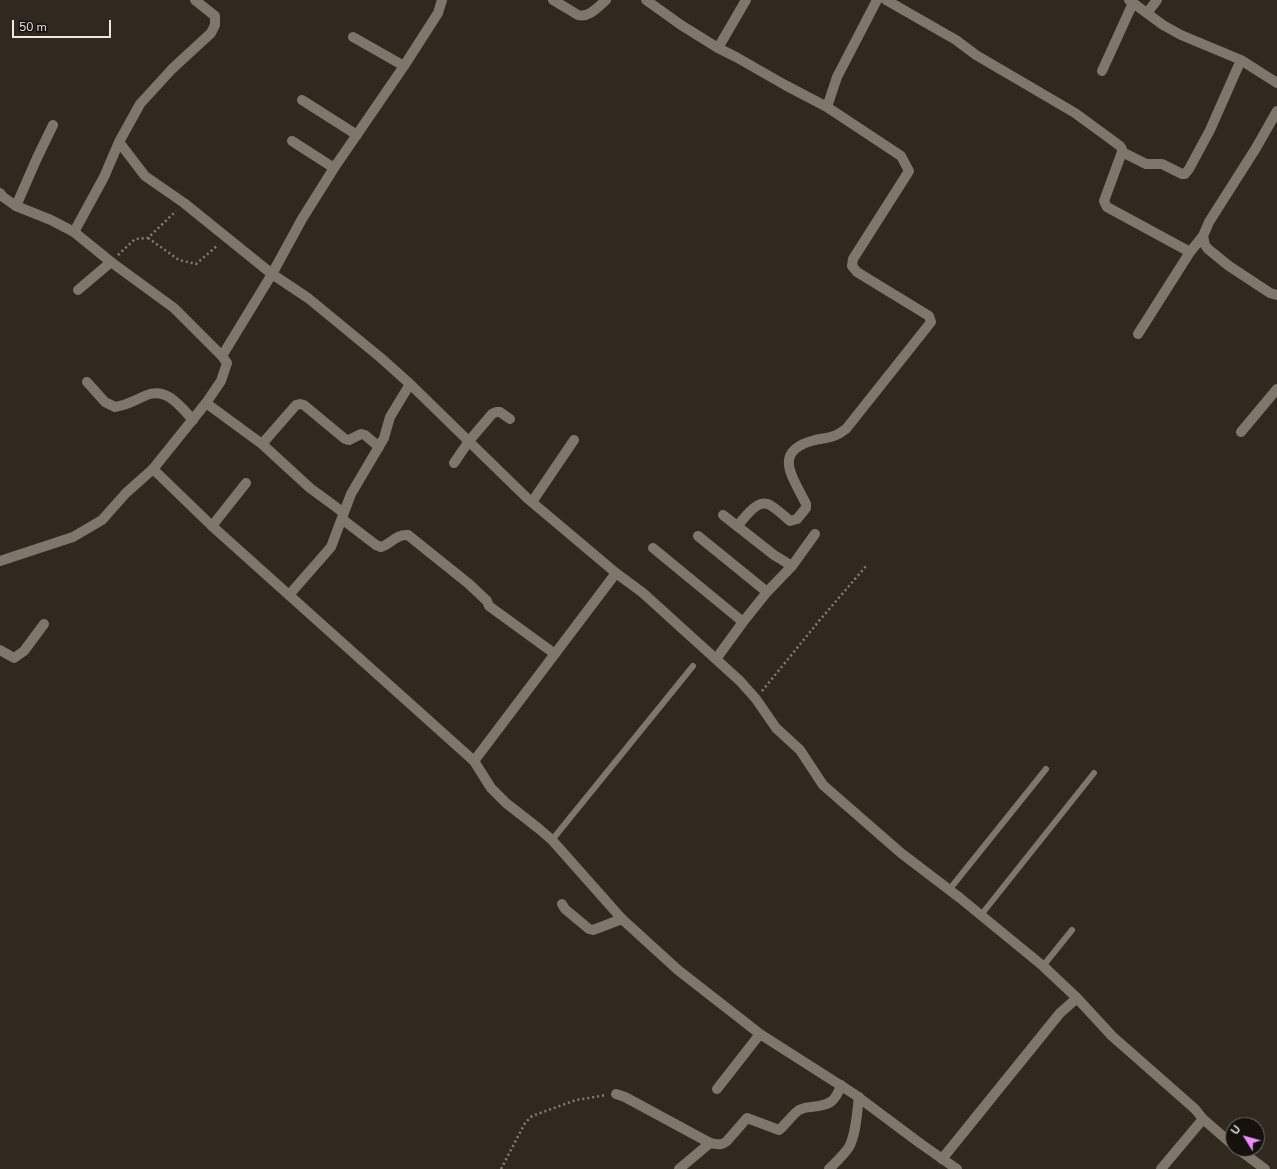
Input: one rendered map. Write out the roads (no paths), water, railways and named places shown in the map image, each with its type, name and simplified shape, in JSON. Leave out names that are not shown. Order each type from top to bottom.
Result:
[{"type":"street","points":[[74,232],[104,177],[119,142],[140,104],[172,70],[211,34],[215,25],[215,16],[194,0]]},
{"type":"street","points":[[222,356],[272,274],[302,219],[334,168],[404,66],[438,13],[442,0]]},
{"type":"street","points":[[553,0],[582,16],[585,16],[593,11],[606,0]]},
{"type":"street","points":[[646,0],[681,25],[718,48],[827,107],[901,156],[909,171],[853,259],[852,266],[857,272],[929,316],[931,322],[846,429],[836,436],[805,442],[793,449],[788,458],[789,469],[806,504],[805,511],[796,519],[790,521],[769,504],[757,505],[737,526]]},
{"type":"street","points":[[718,48],[746,0]]},
{"type":"street","points":[[827,107],[837,77],[877,0]]},
{"type":"street","points":[[886,0],[956,40],[976,55],[1075,112],[1120,146],[1122,152],[1104,201],[1105,204],[1107,207],[1190,252]]},
{"type":"street","points":[[1147,13],[1157,0]]},
{"type":"street","points":[[1102,71],[1131,1],[1163,25],[1181,35],[1241,60],[1277,83]]},
{"type":"street","points":[[353,37],[404,66]]},
{"type":"street","points":[[1122,152],[1140,162],[1151,165],[1162,164],[1185,174],[1210,130],[1241,60]]},
{"type":"street","points":[[302,100],[357,135]]},
{"type":"street","points":[[1138,334],[1190,252],[1203,236],[1209,222],[1256,148],[1277,111]]},
{"type":"street","points":[[16,206],[37,158],[54,125]]},
{"type":"street","points":[[292,141],[334,168]]},
{"type":"street","points":[[119,142],[145,176],[184,203],[272,274],[308,298],[344,326],[410,384],[532,502],[616,573],[643,593],[740,681],[756,699],[776,728],[803,754],[823,785],[901,853],[981,915],[1043,966],[1077,998],[1112,1036],[1195,1109],[1203,1119],[1225,1138]]},
{"type":"street","points":[[0,193],[3,197],[16,206],[51,220],[74,232],[111,262],[174,308],[222,356],[227,363],[220,381],[193,420],[153,469],[126,493],[102,520],[73,537],[0,561]]},
{"type":"street","points":[[1203,236],[1205,245],[1208,249],[1228,266],[1270,293],[1277,295]]},
{"type":"street","points":[[78,290],[111,262]]},
{"type":"street","points":[[87,382],[105,402],[115,407],[131,404],[147,395],[164,393],[177,403],[193,420]]},
{"type":"street","points":[[289,595],[331,547],[351,494],[384,438],[390,417],[410,384]]},
{"type":"street","points":[[1241,432],[1277,389]]},
{"type":"street","points":[[206,403],[262,444],[376,545],[381,547],[386,546],[396,537],[408,535],[469,584],[487,601],[490,606],[555,654]]},
{"type":"street","points":[[262,444],[296,406],[300,404],[304,405],[345,439],[349,440],[361,434],[365,435],[379,447]]},
{"type":"street","points":[[454,463],[469,441],[492,414],[500,412],[510,419]]},
{"type":"street","points":[[532,502],[574,440]]},
{"type":"street","points":[[153,469],[212,526],[474,761],[491,788],[506,803],[552,840],[622,919],[678,970],[760,1034],[859,1097],[957,1169]]},
{"type":"street","points":[[212,526],[246,482]]},
{"type":"street","points":[[723,515],[774,555],[792,566]]},
{"type":"street","points":[[716,659],[767,592],[792,566],[815,534]]},
{"type":"street","points":[[698,536],[767,592]]},
{"type":"street","points":[[654,548],[743,622]]},
{"type":"street","points":[[474,761],[616,573]]},
{"type":"street","points":[[0,650],[14,658],[24,651],[44,624]]},
{"type":"street","points":[[562,904],[565,909],[589,929],[593,930],[622,919]]},
{"type":"street","points":[[942,1159],[1060,1013],[1077,998]]},
{"type":"street","points":[[716,1089],[760,1034]]},
{"type":"street","points":[[616,1094],[625,1096],[710,1143],[723,1144],[747,1118],[779,1130],[798,1111],[806,1107],[825,1105],[831,1102],[838,1094],[841,1085]]},
{"type":"street","points":[[829,1169],[850,1146],[855,1128],[859,1097]]},
{"type":"street","points":[[1161,1169],[1203,1119]]},
{"type":"street","points":[[679,1169],[710,1143]]},
{"type":"street","points":[[1249,1157],[1265,1169]]},
{"type":"lane","points":[[552,840],[693,666]]},
{"type":"lane","points":[[949,890],[1046,769]]},
{"type":"lane","points":[[981,915],[1094,773]]},
{"type":"lane","points":[[1043,966],[1072,930]]}]
